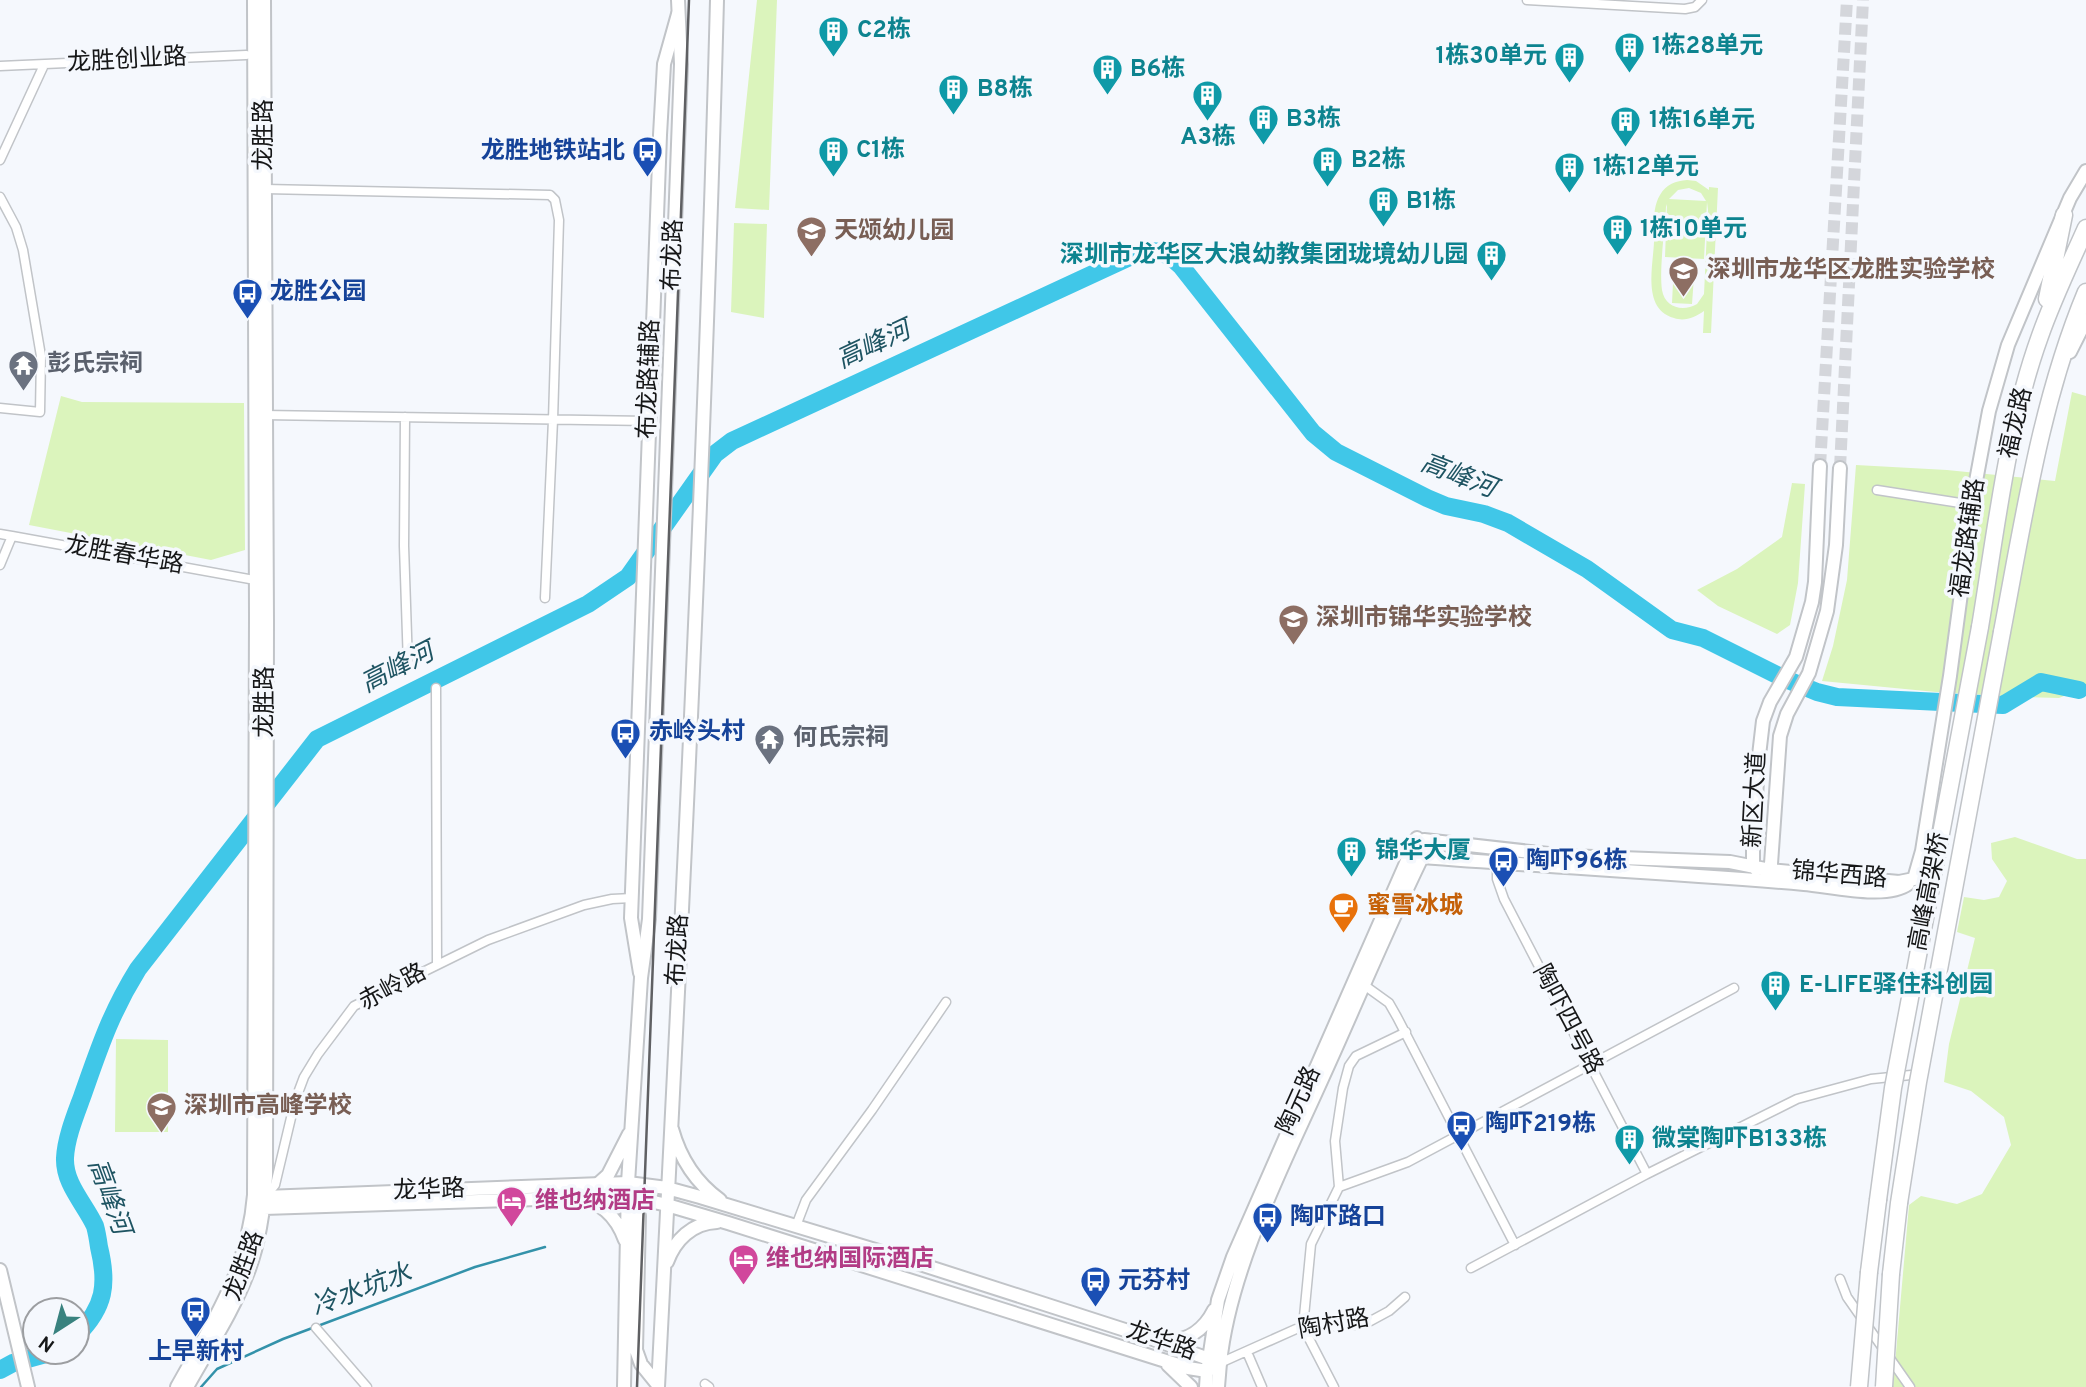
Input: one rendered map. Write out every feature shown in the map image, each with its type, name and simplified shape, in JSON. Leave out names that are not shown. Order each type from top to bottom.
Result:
[{"type":"highway","points":[[2040,336],[2064,215]]},
{"type":"highway","name":"福龙路","points":[[1980,627],[2001,497],[2026,380],[2040,336],[2086,228]]},
{"type":"highway","name":"福龙路","points":[[2002,632],[2028,491],[2053,387],[2086,292]]},
{"type":"highway","name":"高峰高架桥","points":[[1859,1387],[1869,1272],[1893,1088],[1980,627]]},
{"type":"highway","name":"高峰高架桥","points":[[1884,1387],[1891,1274],[1899,1203],[1918,1082],[2002,632]]},
{"type":"main road","name":"龙胜路","points":[[254,0],[250,55],[261,415]]},
{"type":"main road","name":"龙胜路","points":[[187,1387],[243,1285],[257,1243],[261,1203],[266,817],[261,581],[264,0]]},
{"type":"main road","name":"布龙路","points":[[658,1386],[712,214],[717,0]]},
{"type":"main road","name":"布龙路","points":[[624,1384],[632,1127],[641,978],[649,919],[681,64],[678,7]]},
{"type":"main road","name":"布龙路辅路","points":[[632,898],[642,571],[664,64],[678,7]]},
{"type":"main road","name":"福龙路辅路","points":[[1914,879],[1922,851],[1950,676],[1987,422],[2008,345],[2086,171]]},
{"type":"main road","points":[[2053,387],[2086,320]]},
{"type":"main road","name":"新区大道","points":[[1820,466],[1815,582],[1805,631],[1791,665],[1768,708],[1760,734],[1753,866],[1770,876],[1780,736],[1810,673],[1822,635],[1832,587],[1840,468]]},
{"type":"main road","name":"龙胜路","points":[[177,1387],[237,1274],[261,1203],[254,832],[261,581]]},
{"type":"main road","points":[[1755,811],[1773,813]]},
{"type":"main road","points":[[1422,858],[1424,840],[1567,856],[1730,862],[1753,866]]},
{"type":"main road","name":"陶元路","points":[[1212,1364],[1219,1300],[1238,1246],[1281,1143],[1424,840]]},
{"type":"main road","name":"锦华西路","points":[[1422,858],[1770,876],[1885,892],[1903,888],[1914,879]]},
{"type":"main road","name":"陶元路","points":[[1212,1364],[1247,1254],[1288,1153],[1422,858]]},
{"type":"main road","points":[[632,898],[631,918],[641,978]]},
{"type":"main road","points":[[670,1121],[678,1147],[694,1176],[708,1191],[732,1207]]},
{"type":"main road","points":[[598,1184],[608,1175],[632,1127]]},
{"type":"main road","name":"龙华路","points":[[261,1203],[598,1184],[1158,1359],[1212,1364]]},
{"type":"main road","name":"龙华路","points":[[261,1203],[574,1197],[667,1188],[1153,1339],[1212,1364]]},
{"type":"main road","points":[[629,1192],[639,1216],[636,1350],[641,1364],[658,1386]]},
{"type":"main road","points":[[574,1197],[592,1202],[608,1212],[619,1225],[627,1247]]},
{"type":"main road","points":[[665,1269],[673,1250],[691,1229],[710,1222],[724,1222]]},
{"type":"main road","points":[[0,1270],[28,1387]]},
{"type":"main road","points":[[1153,1339],[1175,1341],[1194,1334],[1211,1315],[1219,1300]]},
{"type":"main road","points":[[1158,1359],[1179,1374],[1191,1387]]},
{"type":"main road","points":[[624,1384],[641,1364]]},
{"type":"main road","points":[[1206,1387],[1212,1364]]},
{"type":"main road","points":[[1212,1364],[1218,1387]]},
{"type":"street","points":[[1527,0],[1685,9],[1695,7],[1702,0]]},
{"type":"street","name":"龙胜创业路","points":[[0,66],[250,55]]},
{"type":"street","points":[[0,160],[44,65]]},
{"type":"street","points":[[265,189],[550,195],[555,200],[559,219],[545,598]]},
{"type":"street","points":[[0,197],[21,241],[41,356],[40,412],[0,408]]},
{"type":"street","points":[[0,218],[12,219]]},
{"type":"street","points":[[261,415],[648,421]]},
{"type":"street","points":[[405,417],[404,546],[408,665]]},
{"type":"street","points":[[1877,490],[1973,505]]},
{"type":"street","name":"龙胜春华路","points":[[0,534],[261,581]]},
{"type":"street","points":[[0,565],[12,536]]},
{"type":"street","points":[[436,688],[437,964]]},
{"type":"street","name":"陶吓四号路","points":[[1497,863],[1500,889],[1647,1174]]},
{"type":"street","name":"赤岭路","points":[[261,1203],[275,1185],[295,1101],[304,1077],[354,1006],[488,940],[584,905],[632,898]]},
{"type":"street","points":[[1364,985],[1389,1003],[1406,1032],[1515,1245]]},
{"type":"street","points":[[1339,1187],[1408,1162],[1734,988]]},
{"type":"street","points":[[796,1226],[806,1200],[872,1111],[946,1002]]},
{"type":"street","points":[[1334,1387],[1303,1327],[1311,1244],[1339,1187],[1335,1141],[1349,1066],[1356,1056],[1406,1032]]},
{"type":"street","points":[[1471,1268],[1647,1174],[1797,1099],[1871,1079],[1927,1073]]},
{"type":"street","points":[[1840,1279],[1847,1297],[1910,1387]]},
{"type":"street","name":"陶村路","points":[[1212,1364],[1303,1327],[1365,1324],[1389,1311],[1405,1297]]},
{"type":"street","points":[[316,1328],[367,1387]]},
{"type":"street","points":[[1247,1352],[1262,1387]]},
{"type":"green space","points":[[757,0],[777,0],[769,210],[735,208]]},
{"type":"green space","points":[[1687,180],[1696,181],[1709,190],[1709,187],[1718,188],[1711,333],[1703,333],[1704,311],[1690,318],[1674,318],[1657,306],[1653,297],[1651,275],[1656,206],[1665,188]],"holes":[[[1689,188],[1701,193],[1706,201],[1669,199],[1678,190]],[[1707,202],[1704,294],[1697,304],[1686,308],[1675,307],[1664,296],[1661,281],[1666,207],[1667,204],[1665,257],[1704,259]]]},
{"type":"green space","points":[[734,223],[767,224],[764,318],[731,312]]},
{"type":"green space","points":[[1674,262],[1695,263],[1692,304],[1672,303]]},
{"type":"green space","points":[[2072,392],[2086,396],[2086,687],[2059,698],[1936,692],[1822,681],[1833,646],[1847,580],[1856,465],[1947,470],[2055,481]]},
{"type":"green space","points":[[61,396],[82,402],[244,403],[245,550],[211,560],[29,525]]},
{"type":"green space","points":[[1792,483],[1805,484],[1798,583],[1790,625],[1777,634],[1718,606],[1697,590],[1737,569],[1782,537]]},
{"type":"green space","points":[[2015,837],[2077,859],[2086,859],[2086,1387],[1893,1387],[1909,1205],[1921,1196],[1957,1204],[1982,1194],[2011,1145],[2004,1117],[1971,1091],[1944,1082],[1949,1044],[1975,938],[1957,932],[1964,897],[1984,900],[1999,897],[2007,881],[1992,859],[1991,843]]},
{"type":"green space","points":[[116,1039],[168,1040],[168,1132],[115,1132]]},
{"type":"waterway","name":"高峰河","points":[[91,1319],[102,1294],[102,1260],[95,1226],[71,1185],[65,1158],[71,1127],[106,1032],[138,969],[317,739],[588,604],[628,577],[715,454],[732,441],[1136,254],[1160,252],[1181,266],[1313,433],[1336,452],[1446,506],[1484,514],[1508,523],[1587,569],[1672,630],[1703,638],[1783,678],[1837,697],[2003,705],[2041,682],[2079,690]]},
{"type":"waterway","name":"冷水坑水","points":[[201,1387],[217,1369],[283,1339],[475,1267],[545,1247]]},
{"type":"waterway","name":"高峰河","points":[[0,1370],[21,1361]]},
{"type":"tunnel","points":[[1820,466],[1847,0]]},
{"type":"tunnel","points":[[1840,468],[1863,0]]},
{"type":"railway","points":[[637,1387],[689,0]]},
{"type":"place","name":"C2栋","points":[[834,58]]},
{"type":"place","name":"1栋28单元","points":[[1629,74]]},
{"type":"place","name":"1栋30单元","points":[[1570,84]]},
{"type":"place","name":"B6栋","points":[[1107,97]]},
{"type":"place","name":"B8栋","points":[[954,117]]},
{"type":"place","name":"A3栋","points":[[1208,123]]},
{"type":"place","name":"B3栋","points":[[1263,147]]},
{"type":"place","name":"1栋16单元","points":[[1626,148]]},
{"type":"place","name":"C1栋","points":[[833,178]]},
{"type":"place","name":"龙胜地铁站北","points":[[648,179]]},
{"type":"place","name":"B2栋","points":[[1328,188]]},
{"type":"place","name":"1栋12单元","points":[[1570,195]]},
{"type":"place","name":"B1栋","points":[[1383,229]]},
{"type":"place","name":"1栋10单元","points":[[1617,257]]},
{"type":"place","name":"天颂幼儿园","points":[[811,259]]},
{"type":"place","name":"深圳市龙华区大浪幼教集团珑境幼儿园","points":[[1491,283]]},
{"type":"place","name":"深圳市龙华区龙胜实验学校","points":[[1684,298]]},
{"type":"place","name":"龙胜公园","points":[[247,320]]},
{"type":"place","name":"彭氏宗祠","points":[[24,392]]},
{"type":"place","name":"深圳市锦华实验学校","points":[[1293,646]]},
{"type":"place","name":"赤岭头村","points":[[626,760]]},
{"type":"place","name":"何氏宗祠","points":[[770,766]]},
{"type":"place","name":"锦华大厦","points":[[1352,879]]},
{"type":"place","name":"陶吓96栋","points":[[1503,889]]},
{"type":"place","name":"蜜雪冰城","points":[[1344,934]]},
{"type":"place","name":"E-LIFE驿住科创园","points":[[1776,1013]]},
{"type":"place","name":"深圳市高峰学校","points":[[161,1134]]},
{"type":"place","name":"陶吓219栋","points":[[1462,1152]]},
{"type":"place","name":"微棠陶吓B133栋","points":[[1629,1167]]},
{"type":"place","name":"维也纳酒店","points":[[512,1229]]},
{"type":"place","name":"陶吓路口","points":[[1267,1245]]},
{"type":"place","name":"维也纳国际酒店","points":[[743,1287]]},
{"type":"place","name":"元芬村","points":[[1095,1309]]},
{"type":"place","name":"上早新村","points":[[196,1338]]}]
